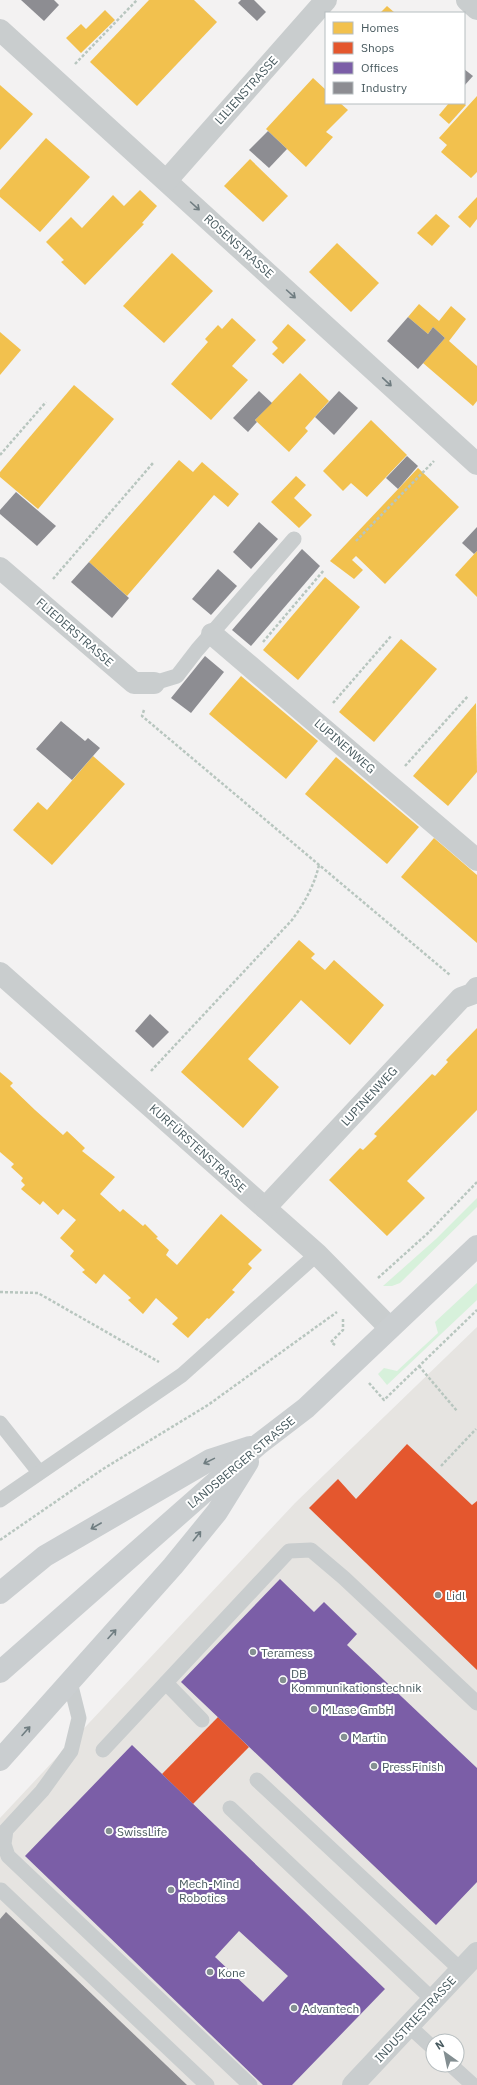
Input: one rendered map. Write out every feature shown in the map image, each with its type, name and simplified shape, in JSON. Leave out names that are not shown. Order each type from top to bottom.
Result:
[{"type":"main road","name":"LANDSBERGER STRASSE","points":[[0,1672],[259,1444],[306,1408],[477,1246]]},
{"type":"main road","points":[[0,1594],[45,1556],[210,1460],[259,1444]]},
{"type":"main road","points":[[0,1760],[173,1566],[217,1512],[259,1444]]},
{"type":"street","name":"LILIENSTRASSE","points":[[167,180],[326,0]]},
{"type":"street","points":[[467,0],[477,9]]},
{"type":"street","name":"ROSENSTRASSE","points":[[0,30],[167,180],[477,464]]},
{"type":"street","name":"FLIEDERSTRASSE","points":[[0,568],[37,598],[134,684],[154,683]]},
{"type":"street","name":"LUPINENWEG","points":[[212,634],[316,721],[477,860]]},
{"type":"street","name":"KURFÜRSTENSTRASSE","points":[[0,973],[317,1254],[390,1328]]},
{"type":"street","name":"LUPINENWEG","points":[[265,1208],[461,998],[474,991]]},
{"type":"street","name":"INDUSTRIESTRASSE","points":[[353,2085],[477,1953]]},
{"type":"lane","points":[[154,683],[177,676],[197,650],[294,539]]},
{"type":"lane","points":[[0,1500],[182,1375],[317,1254]]},
{"type":"lane","points":[[0,1423],[39,1472]]},
{"type":"lane","points":[[103,1750],[289,1551],[312,1550],[344,1578],[477,1704]]},
{"type":"lane","points":[[70,1682],[80,1718],[71,1751],[42,1791],[6,1830],[4,1844],[8,1856],[250,2085]]},
{"type":"lane","points":[[166,1683],[202,1720]]},
{"type":"lane","points":[[257,1780],[461,1970]]},
{"type":"lane","points":[[230,1808],[433,2000]]},
{"type":"lane","points":[[0,1892],[1,1890],[207,2085]]},
{"type":"lane","points":[[409,2026],[425,2041]]},
{"type":"lane","points":[[460,2073],[473,2085]]},
{"type":"path","points":[[58,82],[137,0]]},
{"type":"path","points":[[0,455],[46,402]]},
{"type":"path","points":[[356,541],[453,441]]},
{"type":"path","points":[[37,598],[153,463]]},
{"type":"path","points":[[246,662],[324,570]]},
{"type":"path","points":[[316,721],[392,634]]},
{"type":"path","points":[[154,683],[142,716],[319,865],[474,991]]},
{"type":"path","points":[[389,784],[468,696]]},
{"type":"path","points":[[132,1090],[292,920],[304,904],[314,884],[319,865]]},
{"type":"path","points":[[359,1296],[428,1233],[477,1182]]},
{"type":"path","points":[[0,1292],[38,1293],[182,1375]]},
{"type":"path","points":[[457,1411],[419,1366],[477,1310]]},
{"type":"path","points":[[0,1540],[102,1469],[208,1405],[338,1311]]},
{"type":"path","points":[[441,1466],[476,1429]]},
{"type":"shaded area","points":[[477,1327],[477,2085],[0,2085],[0,1818],[295,1503]]},
{"type":"green space","points":[[477,1198],[477,1207],[400,1283],[392,1286],[383,1286],[436,1239]]},
{"type":"green space","points":[[477,1283],[477,1300],[387,1385],[378,1374],[384,1368],[397,1371],[438,1333],[435,1322]]},
{"type":"building: Homes","points":[[149,0],[194,0],[217,22],[137,106],[90,62]]},
{"type":"building: Homes","points":[[387,6],[394,12],[381,12]]},
{"type":"building: Homes","points":[[105,10],[115,20],[81,53],[66,38],[81,24],[86,29]]},
{"type":"building: Homes","points":[[313,78],[325,89],[325,104],[341,104],[348,110],[326,132],[333,137],[306,167],[266,129]]},
{"type":"building: Homes","points":[[0,85],[33,114],[0,150]]},
{"type":"building: Homes","points":[[477,96],[477,172],[471,178],[441,152],[447,145],[439,138]]},
{"type":"building: Homes","points":[[448,104],[466,105],[449,124],[439,115]]},
{"type":"building: Homes","points":[[46,138],[90,177],[40,232],[0,197],[0,190]]},
{"type":"building: Homes","points":[[250,159],[288,196],[263,222],[224,186]]},
{"type":"building: Homes","points":[[140,190],[157,206],[142,223],[144,224],[85,285],[61,262],[64,260],[46,242],[71,217],[82,228],[113,195],[124,206]]},
{"type":"building: Homes","points":[[477,197],[477,219],[470,228],[458,217]]},
{"type":"building: Homes","points":[[436,214],[450,226],[432,246],[417,233]]},
{"type":"building: Homes","points":[[337,243],[379,283],[351,312],[309,272]]},
{"type":"building: Homes","points":[[172,253],[213,291],[164,343],[123,306]]},
{"type":"building: Homes","points":[[419,304],[439,321],[451,306],[466,319],[449,341],[477,366],[477,401],[473,406],[423,363],[445,338],[433,327],[428,334],[408,317]]},
{"type":"building: Homes","points":[[232,318],[256,340],[232,366],[248,380],[211,420],[171,384],[208,342],[205,339],[218,325],[222,329]]},
{"type":"building: Homes","points":[[288,324],[306,340],[283,364],[272,354],[278,348],[272,342]]},
{"type":"building: Homes","points":[[0,332],[21,350],[0,375]]},
{"type":"building: Homes","points":[[300,373],[329,401],[305,428],[308,431],[289,452],[255,420]]},
{"type":"building: Homes","points":[[74,385],[114,419],[38,509],[0,477],[0,472]]},
{"type":"building: Homes","points":[[371,420],[407,455],[367,497],[351,483],[343,491],[323,471]]},
{"type":"building: Homes","points":[[179,460],[193,472],[202,462],[239,494],[228,507],[214,495],[127,596],[89,562]]},
{"type":"building: Homes","points":[[418,468],[459,507],[385,584],[356,556],[352,560],[363,570],[354,579],[330,561]]},
{"type":"building: Homes","points":[[296,476],[306,485],[294,498],[312,515],[299,528],[271,502]]},
{"type":"building: Homes","points":[[477,551],[477,597],[455,575]]},
{"type":"building: Homes","points":[[325,577],[360,607],[298,680],[263,650]]},
{"type":"building: Homes","points":[[401,639],[437,669],[374,742],[339,712]]},
{"type":"building: Homes","points":[[241,676],[318,741],[286,779],[209,714]]},
{"type":"building: Homes","points":[[476,703],[477,772],[448,806],[413,776]]},
{"type":"building: Homes","points":[[93,756],[125,784],[52,865],[13,830],[38,802],[47,810]]},
{"type":"building: Homes","points":[[336,757],[419,827],[387,864],[305,794]]},
{"type":"building: Homes","points":[[434,838],[477,875],[477,943],[401,877]]},
{"type":"building: Homes","points":[[299,940],[315,954],[311,958],[325,970],[334,960],[384,1005],[350,1045],[301,1000],[248,1059],[279,1087],[243,1128],[181,1072]]},
{"type":"building: Homes","points":[[477,1028],[477,1110],[407,1181],[425,1198],[387,1236],[329,1180],[360,1148],[363,1150],[377,1136],[374,1134],[432,1074],[435,1076],[448,1062],[446,1060]]},
{"type":"building: Homes","points":[[0,1072],[13,1083],[10,1086],[35,1110],[63,1135],[67,1131],[85,1148],[82,1151],[115,1177],[100,1194],[120,1212],[123,1209],[143,1226],[145,1224],[158,1237],[156,1238],[169,1250],[166,1255],[177,1265],[221,1214],[262,1250],[248,1264],[252,1268],[232,1290],[235,1292],[188,1338],[172,1324],[178,1318],[156,1298],[143,1314],[128,1300],[131,1298],[104,1274],[96,1284],[82,1272],[85,1270],[70,1256],[74,1251],[60,1238],[76,1220],[63,1209],[58,1215],[43,1201],[40,1205],[21,1189],[25,1185],[21,1181],[23,1178],[11,1167],[14,1164],[0,1152]]},
{"type":"building: Shops","name":"Lidl","points":[[407,1444],[472,1505],[477,1501],[477,1670],[309,1508],[338,1479],[356,1499]]},
{"type":"building: Shops","points":[[218,1717],[249,1747],[193,1804],[162,1774]]},
{"type":"building: Offices","points":[[280,1579],[314,1612],[324,1602],[357,1634],[347,1645],[477,1768],[477,1882],[436,1925],[181,1682]]},
{"type":"building: Offices","points":[[132,1745],[385,1989],[292,2085],[263,2085],[25,1856]],"holes":[[[239,1931],[288,1976],[263,2002],[215,1957]]]},
{"type":"building: Industry","points":[[21,0],[54,0],[59,5],[44,21]]},
{"type":"building: Industry","points":[[241,0],[254,0],[266,12],[257,21],[238,3]]},
{"type":"building: Industry","points":[[465,70],[473,76],[465,85]]},
{"type":"building: Industry","points":[[268,131],[287,149],[269,168],[249,150]]},
{"type":"building: Industry","points":[[408,317],[428,334],[433,327],[445,338],[418,369],[387,341]]},
{"type":"building: Industry","points":[[259,391],[272,403],[255,420],[257,422],[248,432],[233,418]]},
{"type":"building: Industry","points":[[339,391],[358,408],[334,435],[315,417]]},
{"type":"building: Industry","points":[[407,456],[418,466],[398,489],[386,478]]},
{"type":"building: Industry","points":[[16,492],[56,526],[37,546],[0,514],[0,510]]},
{"type":"building: Industry","points":[[259,522],[278,539],[251,569],[233,552]]},
{"type":"building: Industry","points":[[477,527],[477,551],[474,554],[462,543]]},
{"type":"building: Industry","points":[[302,549],[320,566],[251,646],[232,630]]},
{"type":"building: Industry","points":[[89,562],[129,598],[112,618],[71,582]]},
{"type":"building: Industry","points":[[218,569],[237,586],[211,615],[192,599]]},
{"type":"building: Industry","points":[[205,656],[224,672],[191,713],[171,698]]},
{"type":"building: Industry","points":[[61,721],[85,741],[88,738],[100,748],[72,780],[36,749]]},
{"type":"building: Industry","points":[[150,1014],[169,1032],[153,1048],[135,1031]]},
{"type":"building: Industry","points":[[6,1912],[187,2085],[0,2085],[0,1919]]},
{"type":"place","name":"Lidl","points":[[438,1595]]},
{"type":"place","name":"Teramess","points":[[253,1652]]},
{"type":"place","name":"DB Kommunikationstechnik","points":[[283,1680]]},
{"type":"place","name":"MLase GmbH","points":[[314,1709]]},
{"type":"place","name":"Martin","points":[[344,1737]]},
{"type":"place","name":"PressFinish","points":[[374,1766]]},
{"type":"place","name":"SwissLife","points":[[109,1831]]},
{"type":"place","name":"Mech-Mind Robotics","points":[[171,1890]]},
{"type":"place","name":"Kone","points":[[210,1972]]},
{"type":"place","name":"Advantech","points":[[294,2008]]}]
